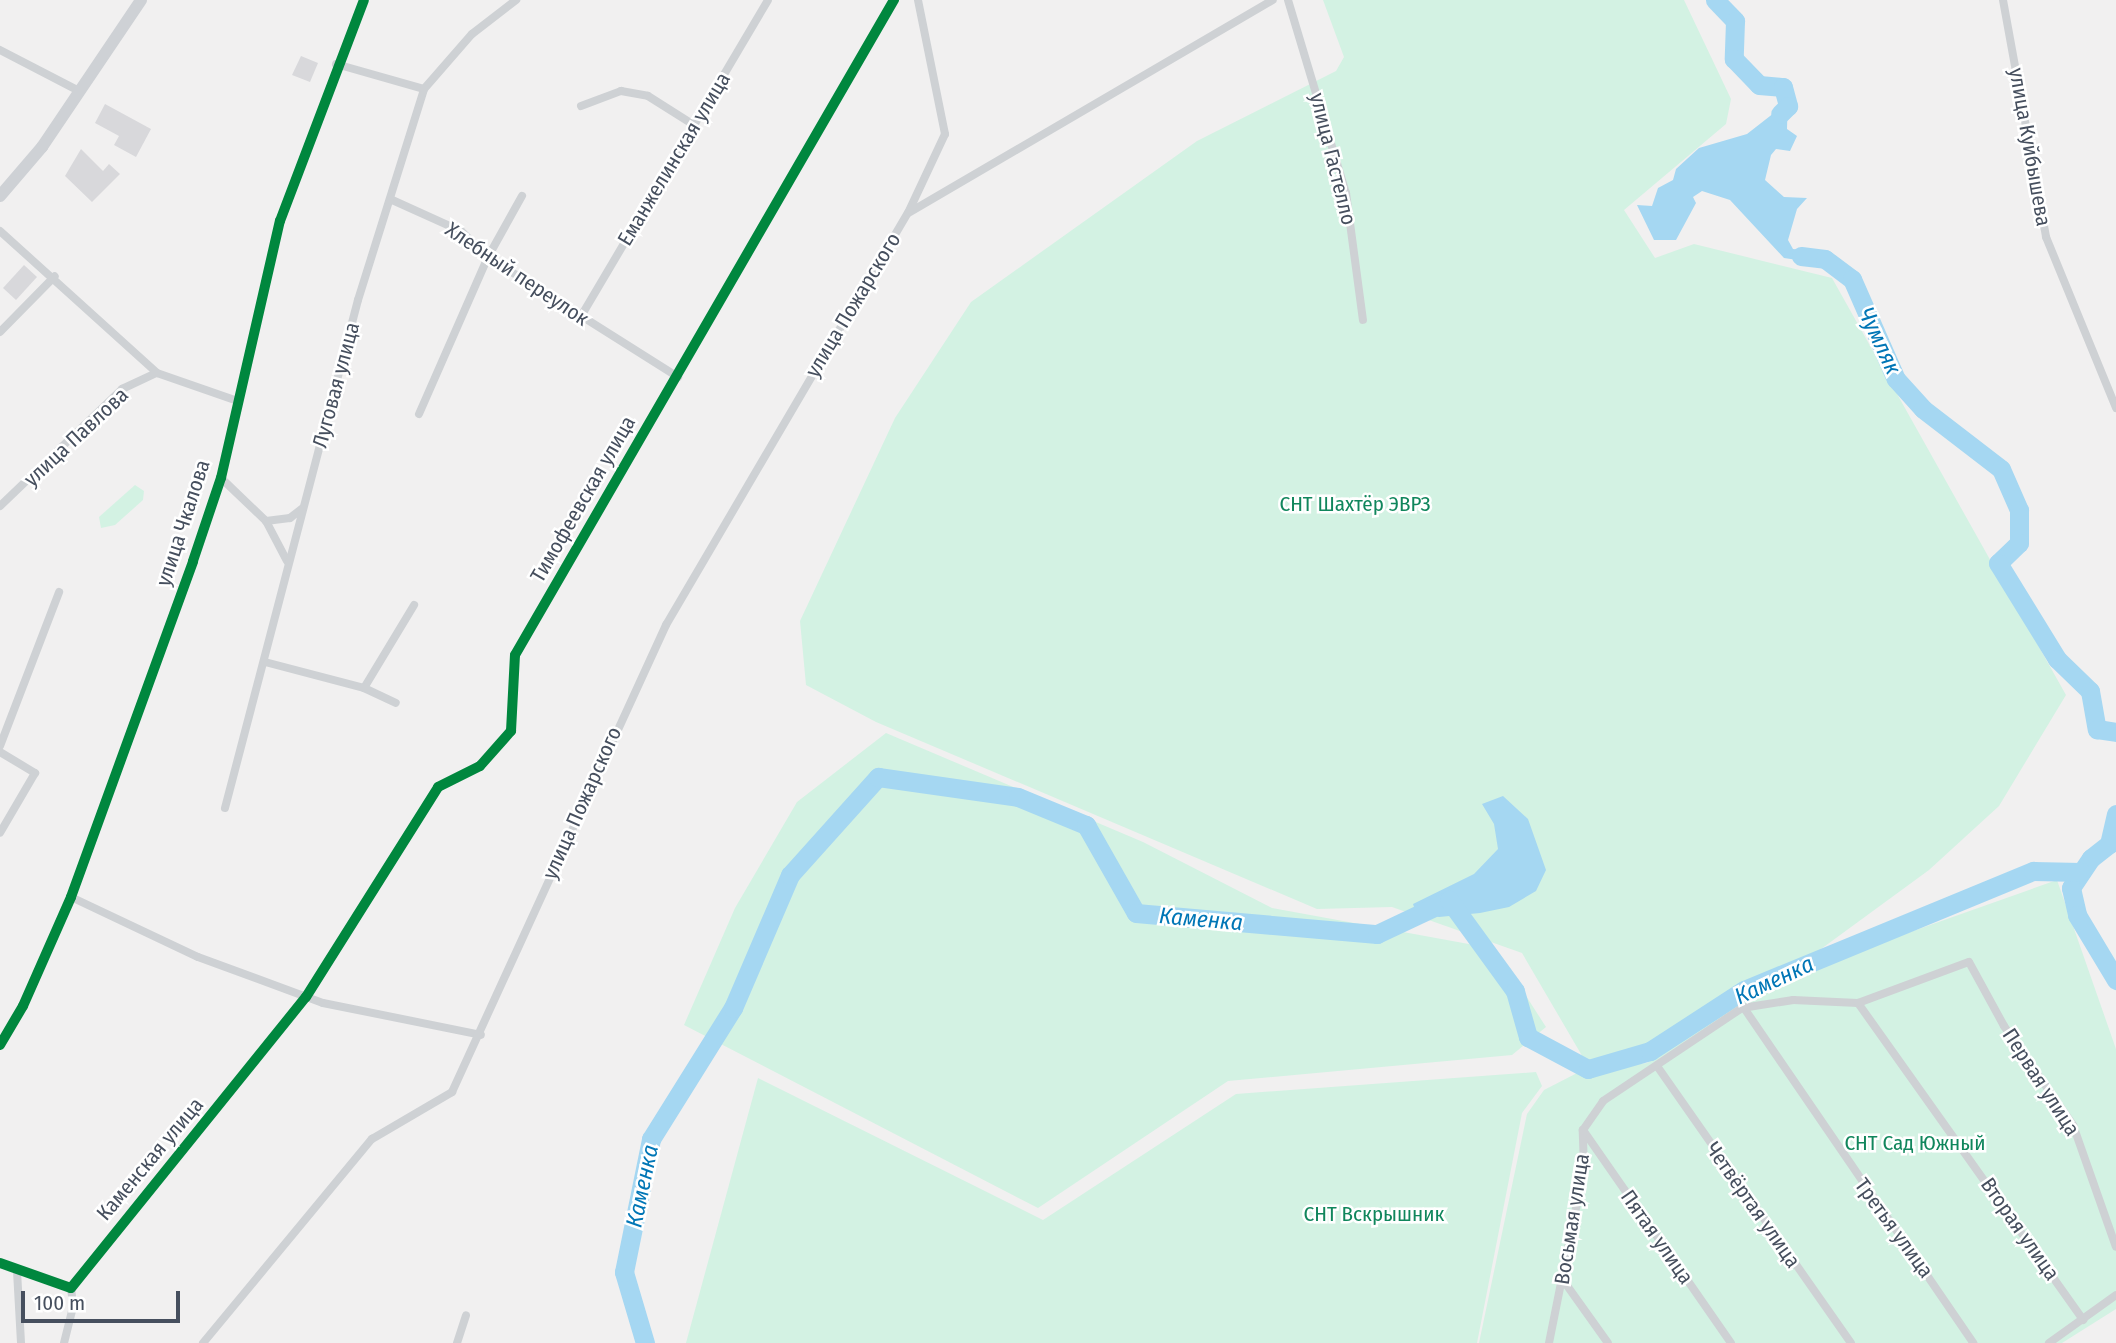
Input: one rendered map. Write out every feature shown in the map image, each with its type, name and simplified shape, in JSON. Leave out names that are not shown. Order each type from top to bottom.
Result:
[{"type":"main road","points":[[0,195],[81,92],[141,0]]},
{"type":"street","name":"улица Чкалова","points":[[0,1045],[23,1006],[71,898],[221,478],[235,400],[280,221],[336,64],[364,0]]},
{"type":"street","name":"Луговая улица","points":[[225,808],[265,662],[287,561],[424,89],[472,34],[516,0]]},
{"type":"street","name":"Еманжелинская улица","points":[[580,318],[768,0]]},
{"type":"street","name":"Тимофеевская улица","points":[[306,997],[438,787],[480,766],[511,731],[515,655],[894,0]]},
{"type":"street","name":"улица Пожарского","points":[[203,1343],[372,1139],[452,1092],[481,1035],[600,759],[666,625],[908,213],[945,134],[918,0]]},
{"type":"street","name":"улица Пожарского","points":[[908,213],[1273,0]]},
{"type":"street","name":"улица Гастелло","points":[[1288,0],[1346,193],[1363,320]]},
{"type":"street","name":"улица Куйбышева","points":[[2003,0],[2046,237],[2116,408]]},
{"type":"street","points":[[0,50],[81,92]]},
{"type":"street","points":[[336,64],[424,89]]},
{"type":"street","points":[[581,106],[621,91],[648,96],[694,125]]},
{"type":"street","points":[[419,414],[488,257],[522,196]]},
{"type":"street","name":"Хлебный переулок","points":[[390,199],[461,231],[488,257],[580,318],[677,377]]},
{"type":"street","points":[[0,231],[55,276],[157,373],[235,400]]},
{"type":"street","points":[[0,332],[55,276]]},
{"type":"street","name":"улица Павлова","points":[[0,506],[122,389],[157,373]]},
{"type":"street","points":[[221,478],[266,521],[287,561]]},
{"type":"street","points":[[266,521],[290,518],[303,508]]},
{"type":"street","points":[[0,746],[59,592]]},
{"type":"street","points":[[364,688],[414,605]]},
{"type":"street","points":[[265,662],[364,688],[396,703]]},
{"type":"street","points":[[0,752],[35,773],[0,833]]},
{"type":"street","points":[[71,898],[198,957],[306,997],[481,1035]]},
{"type":"street","name":"Первая улица","points":[[1858,1003],[1969,962],[2004,1026],[2073,1125],[2116,1247]]},
{"type":"street","name":"Каменская улица","points":[[71,1288],[306,997]]},
{"type":"street","points":[[1657,1066],[1744,1008],[1793,1000],[1858,1003]]},
{"type":"street","name":"Вторая улица","points":[[1858,1003],[2083,1320]]},
{"type":"street","name":"Третья улица","points":[[1744,1008],[1973,1343]]},
{"type":"street","name":"Восьмая улица","points":[[1549,1343],[1584,1168],[1583,1130],[1603,1101],[1657,1066]]},
{"type":"street","name":"Четвёртая улица","points":[[1657,1066],[1851,1343]]},
{"type":"street","name":"Пятая улица","points":[[1583,1130],[1731,1343]]},
{"type":"street","points":[[0,1263],[71,1288],[73,1306],[64,1343]]},
{"type":"street","points":[[17,1271],[21,1343]]},
{"type":"street","points":[[1563,1280],[1608,1343]]},
{"type":"street","points":[[2049,1343],[2116,1295]]},
{"type":"street","points":[[457,1343],[466,1315]]},
{"type":"green space","name":"СНТ Шахтёр ЭВРЗ","points":[[1323,0],[1684,0],[1731,99],[1726,124],[1624,210],[1655,258],[1694,244],[1832,278],[2066,695],[1999,806],[1929,870],[1821,949],[1646,1060],[1588,1066],[1522,953],[1392,907],[1317,909],[876,722],[806,685],[800,621],[895,418],[971,302],[1197,141],[1336,71],[1344,57]]},
{"type":"green space","points":[[135,485],[144,491],[143,500],[115,525],[101,528],[99,517]]},
{"type":"green space","points":[[886,733],[1143,842],[1272,908],[1496,949],[1546,1027],[1512,1055],[1228,1081],[1038,1208],[684,1025],[735,908],[797,802]]},
{"type":"green space","name":"СНТ Сад Южный","points":[[2057,880],[2116,1049],[2116,1309],[2062,1343],[1479,1343],[1527,1114],[1544,1090],[1581,1071],[1647,1063],[1772,981]]},
{"type":"green space","name":"СНТ Вскрышник","points":[[1536,1072],[1542,1086],[1522,1113],[1477,1343],[686,1343],[758,1078],[1043,1220],[1236,1094]]},
{"type":"water","points":[[1788,92],[1787,129],[1797,136],[1790,151],[1776,149],[1771,155],[1765,180],[1784,197],[1807,198],[1797,209],[1788,240],[1793,249],[1832,254],[1824,264],[1784,258],[1730,200],[1702,191],[1693,197],[1696,203],[1676,240],[1654,240],[1637,205],[1652,206],[1658,188],[1673,180],[1676,169],[1699,148],[1747,134],[1783,106],[1781,95]]},
{"type":"water","points":[[1503,796],[1528,819],[1546,870],[1536,891],[1509,907],[1480,913],[1439,917],[1415,910],[1413,904],[1474,874],[1498,849],[1494,824],[1482,804]]},
{"type":"building","points":[[301,56],[318,63],[310,82],[292,75]]},
{"type":"building","points":[[105,104],[151,129],[136,157],[114,145],[119,136],[95,123]]},
{"type":"building","points":[[81,149],[103,171],[109,164],[120,174],[92,202],[65,176]]},
{"type":"building","points":[[24,265],[37,277],[16,300],[3,288]]},
{"type":"waterway","name":"Чумляк","points":[[1715,0],[1735,21],[1734,59],[1759,85],[1783,87],[1788,106],[1780,114]]},
{"type":"waterway","name":"Чумляк","points":[[1801,256],[1825,259],[1852,279],[1896,379],[1923,409],[2001,469],[2019,510],[2019,543],[1998,563],[2057,659],[2090,691],[2097,729],[2116,732]]},
{"type":"waterway","name":"Каменка","points":[[645,1343],[624,1272],[651,1139],[733,1008],[790,875],[878,777],[1018,797],[1086,825],[1136,913],[1377,934],[1449,900],[1515,991],[1528,1037],[1588,1069],[1650,1051],[1744,990],[2033,871],[2081,872]]},
{"type":"waterway","name":"Чумляк","points":[[2116,814],[2109,844],[2091,858],[2071,888],[2077,915],[2116,980]]},
{"type":"cycle path","points":[[0,1045],[23,1006],[71,897],[193,561],[221,478],[280,221],[364,0]]},
{"type":"cycle path","points":[[0,1263],[71,1288],[306,997],[438,787],[480,766],[511,731],[515,655],[894,0]]}]
